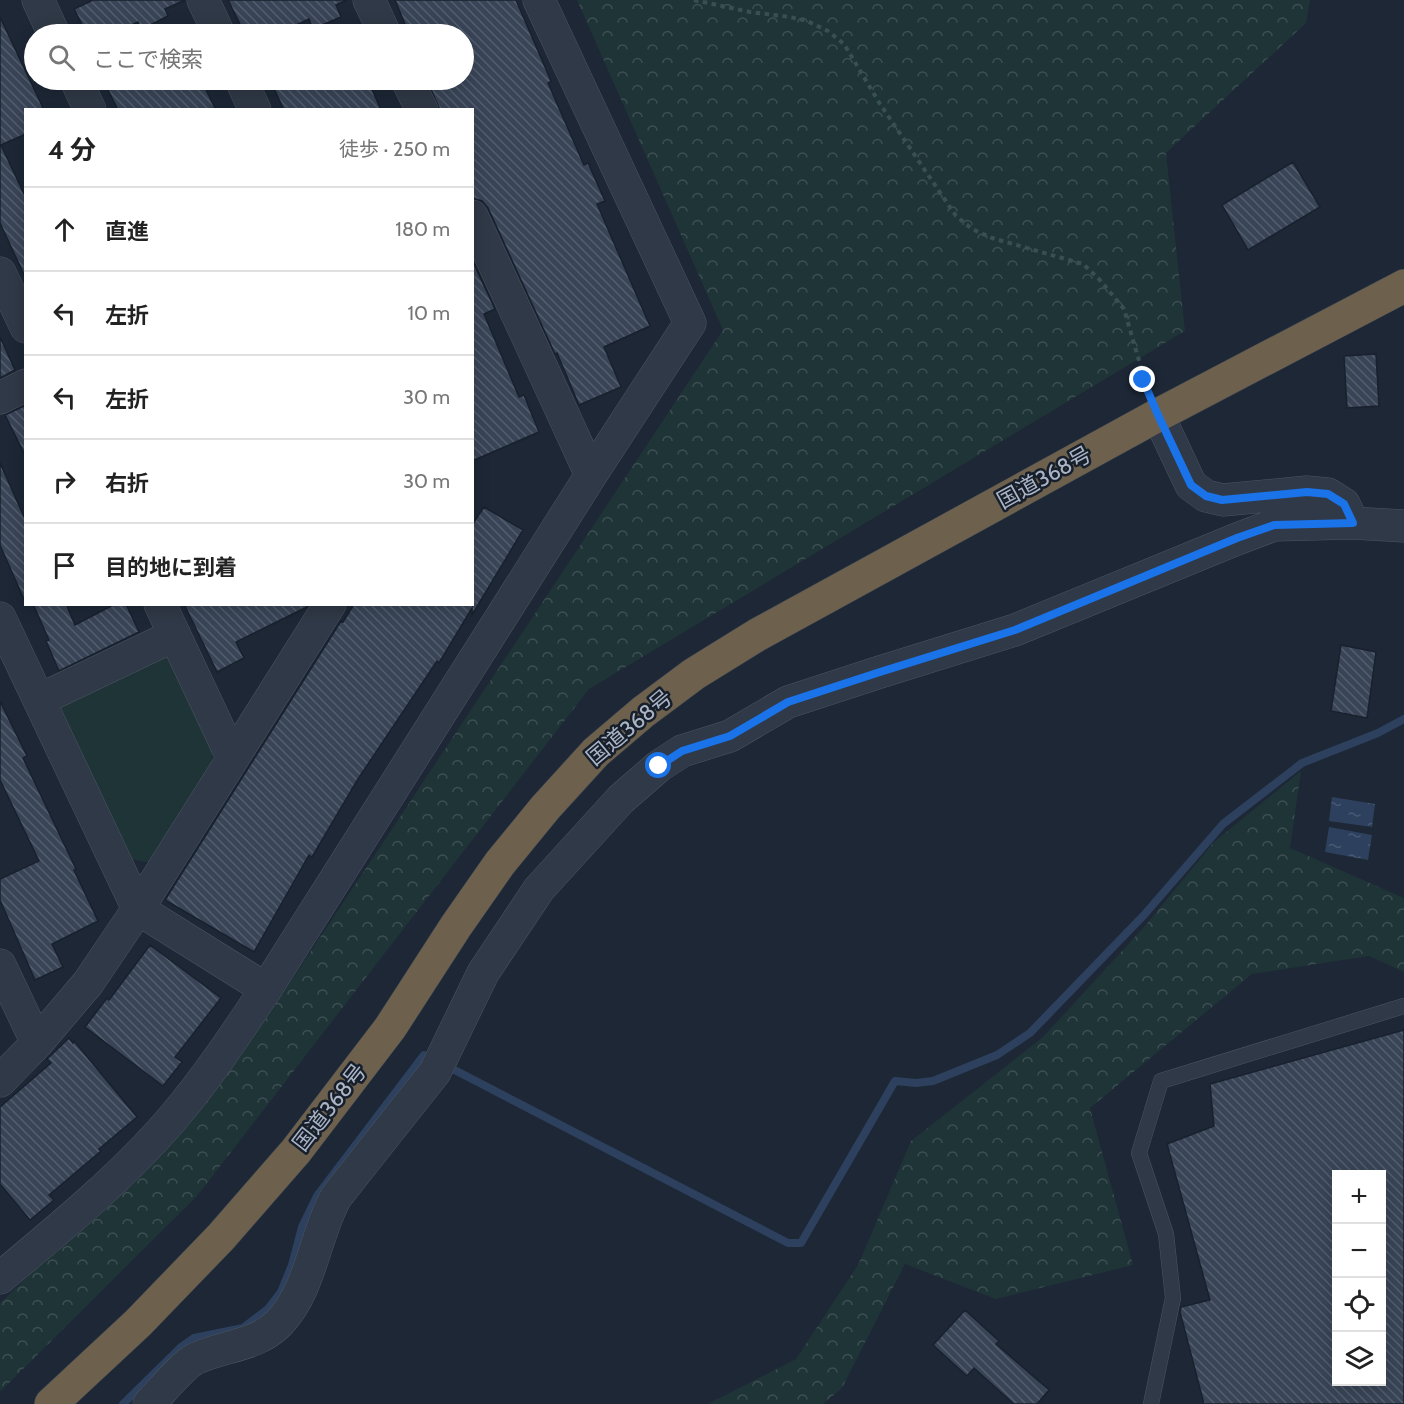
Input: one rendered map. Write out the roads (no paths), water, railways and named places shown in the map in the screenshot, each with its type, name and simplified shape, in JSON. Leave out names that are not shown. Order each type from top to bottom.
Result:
[{"type":"highway","name":"国道368号","points":[[51,1404],[138,1323],[221,1236],[296,1151],[390,1028],[500,863],[545,808],[596,752],[643,712],[694,674],[757,635],[1158,415],[1404,286]]},
{"type":"street","points":[[38,0],[49,24]]},
{"type":"street","points":[[203,0],[214,24]]},
{"type":"street","points":[[369,0],[380,24]]},
{"type":"street","points":[[0,1278],[105,1186],[171,1120],[213,1067],[266,989],[591,475],[690,323],[539,0]]},
{"type":"street","points":[[81,90],[89,108]]},
{"type":"street","points":[[246,90],[254,108]]},
{"type":"street","points":[[412,90],[421,108]]},
{"type":"street","points":[[474,220],[591,475]]},
{"type":"street","points":[[0,273],[24,323]]},
{"type":"street","points":[[0,398],[24,386]]},
{"type":"street","points":[[1158,415],[1191,485],[1206,496],[1222,500],[1307,492],[1328,494],[1344,504],[1353,523]]},
{"type":"street","points":[[149,1404],[194,1359],[247,1343],[262,1336],[279,1323],[290,1309],[301,1287],[327,1214],[336,1197],[441,1061],[483,973],[539,889],[621,799],[659,766],[682,751],[730,736],[788,702],[1015,630],[1237,538],[1274,525],[1353,523],[1404,526]]},
{"type":"street","points":[[161,606],[232,757]]},
{"type":"street","points":[[0,1081],[37,1043],[88,983],[138,909],[328,606]]},
{"type":"street","points":[[0,618],[138,909],[266,989]]},
{"type":"street","points":[[39,700],[175,635]]},
{"type":"street","points":[[0,965],[37,1043]]},
{"type":"lane","points":[[1151,1404],[1173,1298],[1166,1234],[1139,1153],[1161,1081],[1404,1006]]},
{"type":"water","points":[[1332,797],[1375,804],[1372,827],[1329,821]]},
{"type":"water","points":[[1329,827],[1372,835],[1368,860],[1325,852]]},
{"type":"waterway","points":[[445,1065],[788,1243],[801,1243],[895,1081],[916,1083],[933,1081],[997,1055],[1030,1033],[1144,915],[1223,824],[1302,763],[1378,733],[1404,719]]},
{"type":"waterway","points":[[123,1404],[181,1347],[194,1338],[243,1328],[268,1309],[281,1292],[292,1265],[302,1227],[317,1196],[424,1055],[434,1060]]}]
